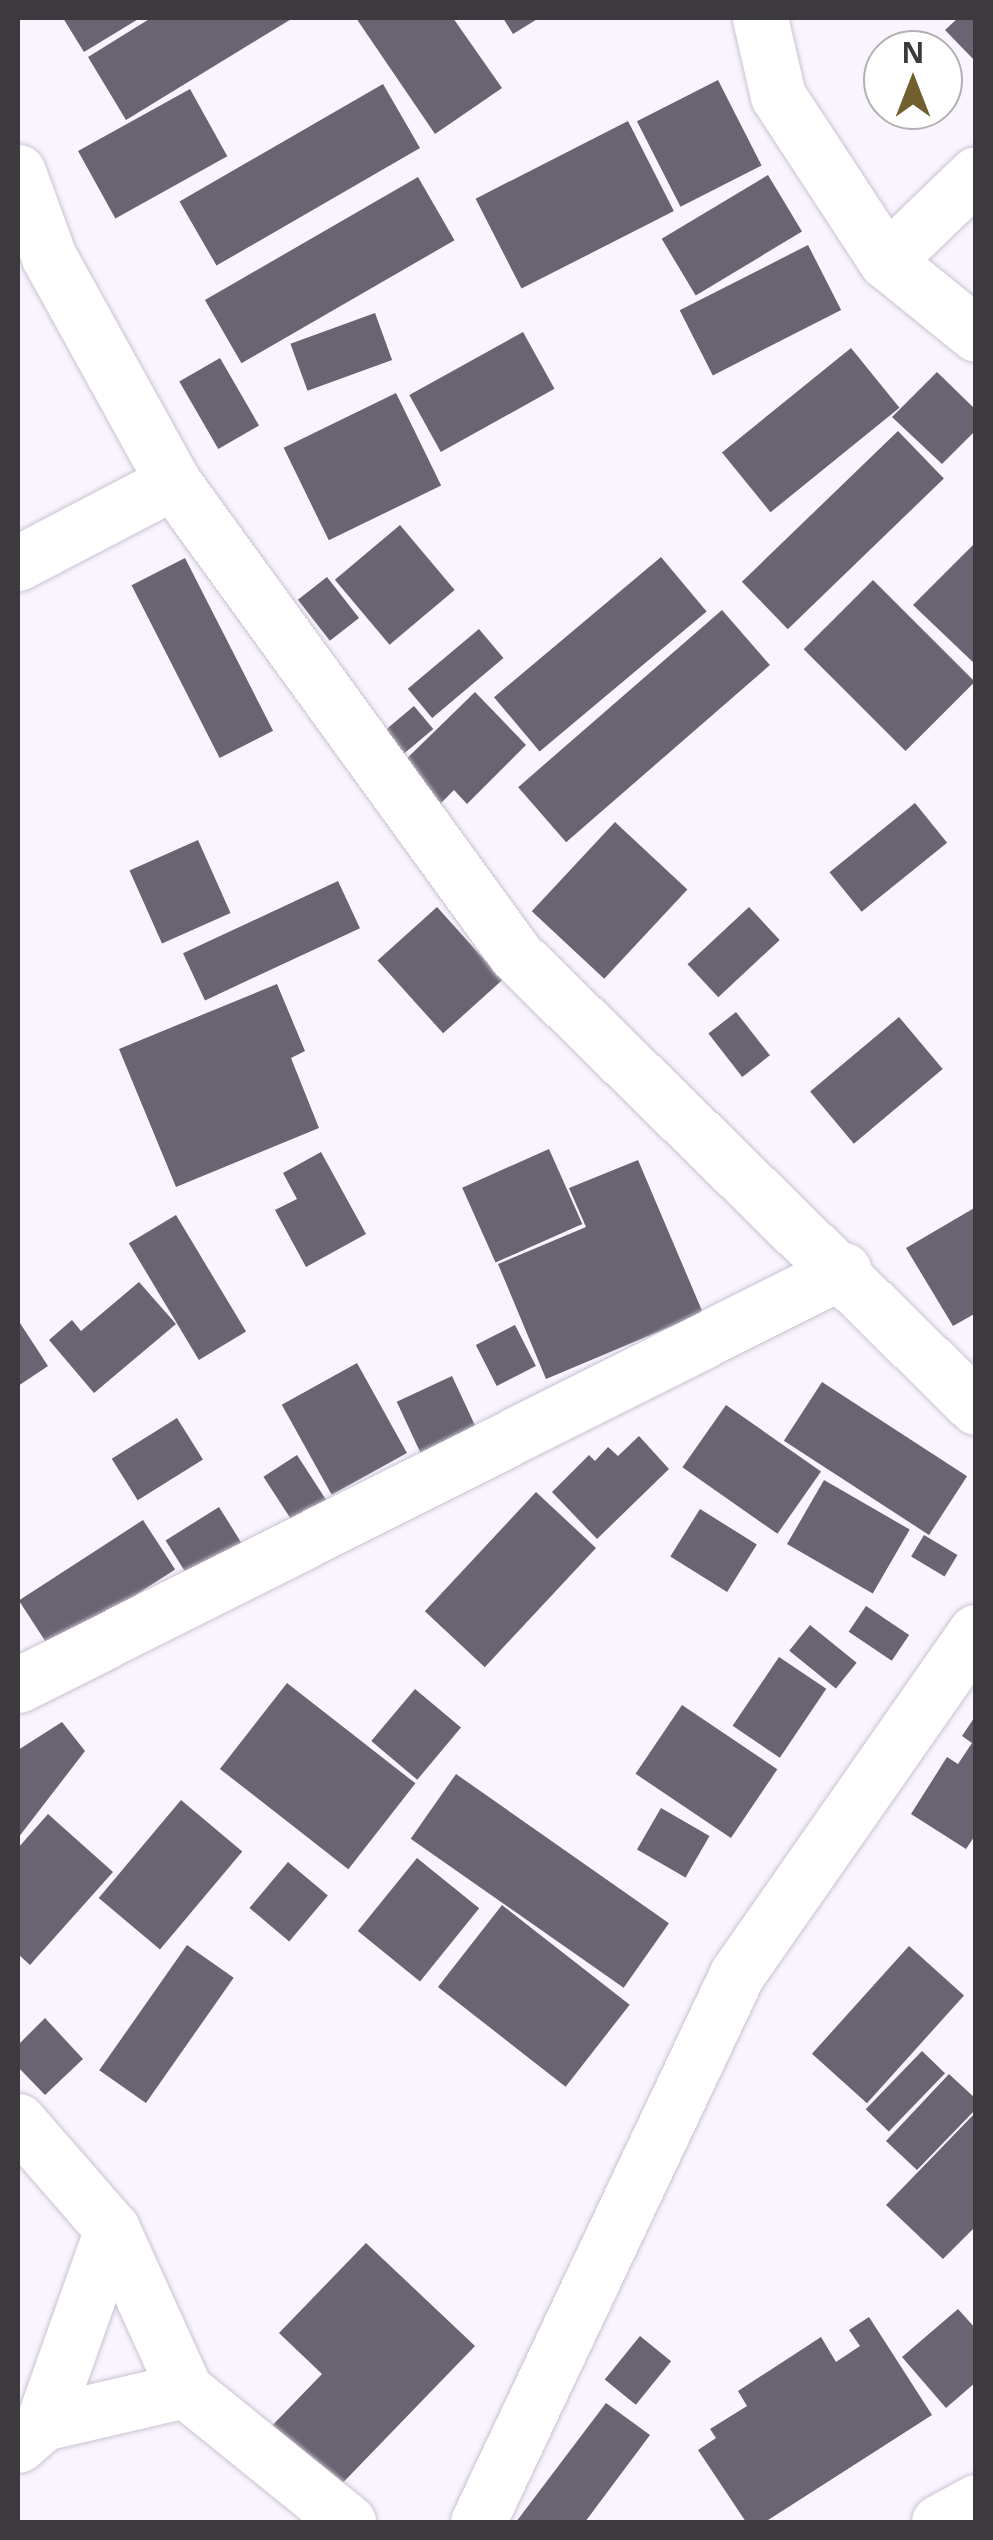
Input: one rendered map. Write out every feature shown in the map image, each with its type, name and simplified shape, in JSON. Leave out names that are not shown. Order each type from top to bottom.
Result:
[{"type":"street","points":[[760,18],[778,96],[886,261],[976,334]]},
{"type":"street","points":[[18,172],[48,257],[173,482],[516,956],[844,1270],[976,1407]]},
{"type":"street","points":[[886,261],[976,174]]},
{"type":"street","points":[[18,562],[173,482]]},
{"type":"street","points":[[18,1685],[844,1270]]},
{"type":"street","points":[[478,2522],[737,1974],[976,1632]]},
{"type":"street","points":[[18,2121],[112,2229],[186,2390],[348,2522]]},
{"type":"street","points":[[30,2434],[112,2229]]},
{"type":"street","points":[[30,2434],[186,2390]]},
{"type":"street","points":[[938,2522],[976,2502]]},
{"type":"building","points":[[63,18],[140,18],[84,52]]},
{"type":"building","points":[[151,18],[293,18],[126,120],[88,57]]},
{"type":"building","points":[[356,18],[453,18],[502,88],[435,134]]},
{"type":"building","points":[[503,18],[539,18],[513,34]]},
{"type":"building","points":[[958,18],[976,18],[976,62],[963,49],[963,30],[945,30]]},
{"type":"building","points":[[718,80],[762,166],[681,207],[637,121]]},
{"type":"building","points":[[383,84],[420,148],[216,266],[179,202]]},
{"type":"building","points":[[190,89],[227,156],[115,218],[78,151]]},
{"type":"building","points":[[628,121],[674,211],[521,289],[476,199]]},
{"type":"building","points":[[768,175],[802,232],[696,295],[662,239]]},
{"type":"building","points":[[418,177],[454,240],[241,363],[205,300]]},
{"type":"building","points":[[808,245],[841,310],[713,375],[680,310]]},
{"type":"building","points":[[375,313],[392,360],[308,391],[290,344]]},
{"type":"building","points":[[523,332],[555,389],[441,452],[409,395]]},
{"type":"building","points":[[851,348],[899,408],[770,512],[722,452]]},
{"type":"building","points":[[220,358],[259,426],[218,449],[179,382]]},
{"type":"building","points":[[937,372],[976,410],[976,430],[942,464],[892,417]]},
{"type":"building","points":[[396,393],[441,486],[329,540],[284,448]]},
{"type":"building","points":[[898,431],[944,478],[788,629],[742,582]]},
{"type":"building","points":[[400,525],[455,590],[390,645],[335,580]]},
{"type":"building","points":[[976,542],[976,665],[913,605]]},
{"type":"building","points":[[661,557],[707,611],[540,752],[494,697]]},
{"type":"building","points":[[185,558],[273,731],[220,758],[132,585]]},
{"type":"building","points":[[327,577],[359,618],[330,641],[298,600]]},
{"type":"building","points":[[873,580],[975,682],[906,751],[804,649]]},
{"type":"building","points":[[722,610],[770,665],[566,842],[518,787]]},
{"type":"building","points":[[479,629],[503,658],[432,718],[408,689]]},
{"type":"building","points":[[475,692],[526,745],[467,804],[454,790],[435,809],[395,770]]},
{"type":"building","points":[[414,706],[433,729],[397,759],[378,736]]},
{"type":"building","points":[[915,803],[947,843],[862,912],[830,872]]},
{"type":"building","points":[[615,822],[687,890],[604,979],[532,911]]},
{"type":"building","points":[[198,840],[231,913],[162,944],[129,871]]},
{"type":"building","points":[[338,881],[360,928],[205,1000],[183,953]]},
{"type":"building","points":[[437,907],[503,980],[443,1033],[378,961]]},
{"type":"building","points":[[749,907],[780,940],[718,997],[688,964]]},
{"type":"building","points":[[277,984],[305,1051],[291,1058],[319,1128],[176,1187],[119,1049]]},
{"type":"building","points":[[736,1012],[770,1055],[742,1077],[708,1034]]},
{"type":"building","points":[[899,1017],[943,1069],[854,1144],[810,1092]]},
{"type":"building","points":[[549,1149],[582,1224],[496,1263],[462,1188]]},
{"type":"building","points":[[321,1152],[366,1234],[306,1267],[275,1210],[297,1199],[283,1173]]},
{"type":"building","points":[[638,1160],[703,1313],[546,1379],[498,1264],[586,1227],[569,1188]]},
{"type":"building","points":[[976,1207],[976,1313],[953,1326],[906,1248]]},
{"type":"building","points":[[176,1215],[246,1332],[199,1360],[129,1243]]},
{"type":"building","points":[[139,1282],[176,1324],[94,1393],[49,1340],[72,1320],[81,1331]]},
{"type":"building","points":[[18,1320],[48,1366],[18,1386]]},
{"type":"building","points":[[515,1325],[536,1366],[497,1386],[476,1345]]},
{"type":"building","points":[[357,1363],[407,1453],[332,1495],[282,1405]]},
{"type":"building","points":[[452,1376],[477,1429],[422,1455],[397,1402]]},
{"type":"building","points":[[822,1382],[967,1476],[929,1535],[784,1441]]},
{"type":"building","points":[[726,1405],[821,1472],[777,1534],[682,1467]]},
{"type":"building","points":[[177,1418],[203,1460],[138,1500],[112,1459]]},
{"type":"building","points":[[639,1436],[669,1469],[597,1539],[552,1492],[589,1455],[595,1461],[608,1447],[618,1456]]},
{"type":"building","points":[[297,1455],[330,1506],[297,1528],[263,1477]]},
{"type":"building","points":[[824,1480],[910,1530],[873,1594],[787,1544]]},
{"type":"building","points":[[536,1492],[596,1548],[485,1667],[425,1611]]},
{"type":"building","points":[[219,1507],[244,1547],[190,1580],[166,1540]]},
{"type":"building","points":[[700,1509],[757,1545],[727,1592],[670,1556]]},
{"type":"building","points":[[143,1520],[175,1569],[51,1650],[19,1601]]},
{"type":"building","points":[[924,1535],[957,1555],[945,1577],[911,1556]]},
{"type":"building","points":[[866,1606],[909,1635],[892,1661],[849,1632]]},
{"type":"building","points":[[810,1625],[857,1663],[836,1688],[789,1651]]},
{"type":"building","points":[[779,1657],[826,1689],[780,1758],[733,1726]]},
{"type":"building","points":[[287,1683],[415,1783],[348,1869],[220,1769]]},
{"type":"building","points":[[415,1689],[461,1728],[417,1780],[371,1741]]},
{"type":"building","points":[[682,1705],[777,1769],[731,1838],[636,1774]]},
{"type":"building","points":[[976,1715],[976,1834],[966,1849],[911,1814],[947,1757],[958,1764],[972,1743],[962,1736]]},
{"type":"building","points":[[62,1722],[85,1751],[18,1838],[18,1750]]},
{"type":"building","points":[[456,1774],[669,1923],[624,1988],[411,1839]]},
{"type":"building","points":[[181,1800],[242,1851],[160,1949],[99,1898]]},
{"type":"building","points":[[661,1808],[709,1836],[685,1878],[637,1850]]},
{"type":"building","points":[[48,1814],[113,1872],[30,1965],[18,1954],[18,1848]]},
{"type":"building","points":[[417,1858],[479,1908],[420,1981],[358,1931]]},
{"type":"building","points":[[288,1862],[328,1895],[289,1941],[249,1908]]},
{"type":"building","points":[[502,1905],[630,2005],[566,2087],[438,1987]]},
{"type":"building","points":[[187,1945],[234,1978],[146,2103],[99,2070]]},
{"type":"building","points":[[909,1946],[964,1996],[867,2103],[812,2054]]},
{"type":"building","points":[[45,2018],[83,2059],[45,2095],[18,2067],[18,2045]]},
{"type":"building","points":[[922,2051],[945,2073],[889,2131],[866,2109]]},
{"type":"building","points":[[949,2074],[976,2099],[976,2109],[917,2170],[886,2141]]},
{"type":"building","points":[[976,2112],[976,2226],[943,2259],[886,2205]]},
{"type":"building","points":[[366,2243],[475,2346],[331,2495],[265,2433],[322,2374],[279,2333]]},
{"type":"building","points":[[958,2309],[976,2329],[976,2382],[946,2408],[902,2357]]},
{"type":"building","points":[[869,2317],[932,2415],[765,2522],[746,2522],[698,2450],[716,2438],[710,2429],[747,2406],[738,2391],[821,2337],[836,2362],[860,2346],[849,2330]]},
{"type":"building","points":[[640,2336],[671,2361],[636,2405],[605,2380]]},
{"type":"building","points":[[606,2403],[650,2435],[585,2522],[516,2522]]}]
